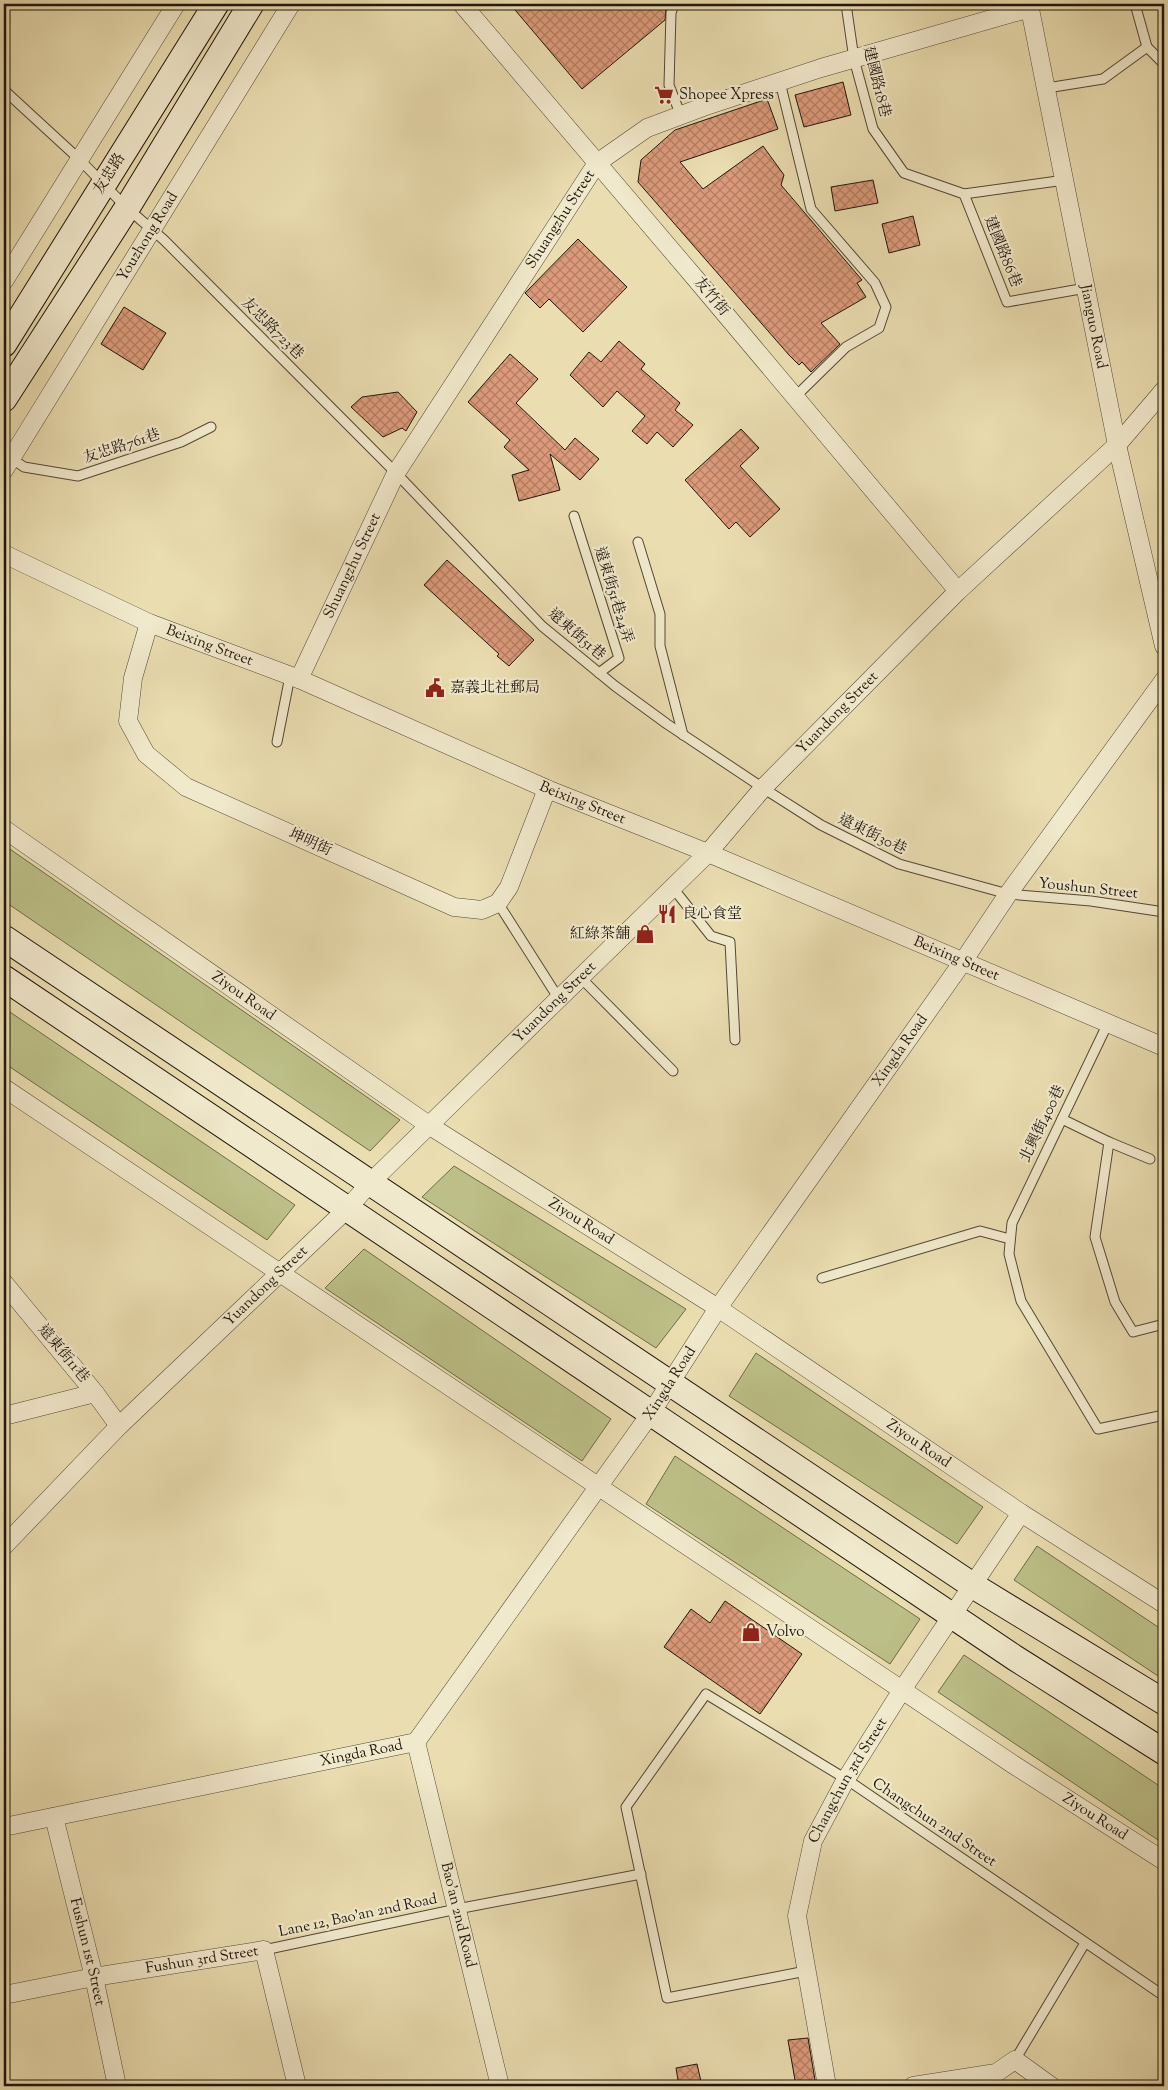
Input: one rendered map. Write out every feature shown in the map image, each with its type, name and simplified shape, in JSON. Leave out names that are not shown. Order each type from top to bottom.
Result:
[{"type":"street","points":[[4,282],[176,4]]},
{"type":"street","name":"友忠路","points":[[4,344],[216,4]]},
{"type":"street","points":[[4,399],[127,208],[251,4]]},
{"type":"street","name":"Youzhong Road","points":[[7,464],[291,4]]},
{"type":"street","name":"友竹街","points":[[462,4],[958,591]]},
{"type":"street","name":"Shuangzhu Street","points":[[294,677],[396,473],[597,163],[646,128],[780,82],[1029,6]]},
{"type":"street","name":"Jianguo Road","points":[[1029,6],[1116,444],[1164,646]]},
{"type":"street","name":"Yuandong Street","points":[[4,1546],[119,1426],[347,1208],[370,1183],[673,888],[708,853],[763,788],[958,591],[1116,444],[1164,390]]},
{"type":"street","name":"Beixing Street","points":[[4,554],[149,622],[294,677],[547,789],[708,853],[964,960],[1164,1047]]},
{"type":"street","name":"坤明街","points":[[149,622],[133,678],[128,722],[146,754],[186,787],[454,907],[482,910],[498,903]]},
{"type":"street","name":"Xingda Road","points":[[4,1827],[416,1742],[651,1413],[718,1308],[964,960],[1008,894],[1164,680]]},
{"type":"street","points":[[498,903],[508,886],[547,789]]},
{"type":"street","name":"Ziyou Road","points":[[4,829],[430,1126],[718,1308],[1021,1513],[1164,1604]]},
{"type":"street","points":[[4,938],[972,1585],[1164,1702]]},
{"type":"street","points":[[4,978],[952,1615],[1164,1752]]},
{"type":"street","name":"Ziyou Road","points":[[4,1088],[1014,1766],[1164,1861]]},
{"type":"street","name":"遠東街11巷","points":[[4,1283],[95,1393],[119,1426]]},
{"type":"street","points":[[4,1416],[95,1393]]},
{"type":"street","name":"Changchun 3rd Street","points":[[827,2086],[797,1916],[813,1841],[846,1779],[902,1690],[1021,1513]]},
{"type":"street","name":"Bao'an 2nd Road","points":[[416,1742],[500,2086]]},
{"type":"street","name":"Fushun 1st Street","points":[[54,1817],[94,1976],[118,2086]]},
{"type":"street","name":"Fushun 3rd Street","points":[[4,1996],[94,1976],[264,1950],[297,2086]]},
{"type":"street","points":[[913,2086],[996,2073],[1015,2060],[1051,2086]]},
{"type":"lane","points":[[674,4],[671,13],[669,85],[681,116]]},
{"type":"lane","name":"建國路18巷","points":[[846,4],[854,59],[873,129],[904,173],[964,194],[1065,180]]},
{"type":"lane","points":[[1135,4],[1147,47],[1164,64]]},
{"type":"lane","points":[[1046,88],[1103,78],[1147,47]]},
{"type":"lane","points":[[780,82],[811,209],[875,283],[886,306],[879,328],[846,347],[795,397]]},
{"type":"lane","name":"友忠路723巷","points":[[4,90],[80,159],[150,230],[164,240],[396,473]]},
{"type":"lane","name":"建國路86巷","points":[[964,194],[1007,302],[1086,288]]},
{"type":"lane","name":"友忠路761巷","points":[[7,464],[78,476],[181,442],[212,427]]},
{"type":"lane","name":"遠東街51巷","points":[[396,473],[542,626],[599,673],[683,735],[763,788]]},
{"type":"lane","name":"遠東街51巷24弄","points":[[574,516],[619,658],[599,673]]},
{"type":"lane","points":[[638,542],[660,614],[660,646],[683,735]]},
{"type":"lane","points":[[276,742],[294,677]]},
{"type":"lane","name":"遠東街30巷","points":[[763,788],[822,825],[899,864],[1008,894]]},
{"type":"lane","points":[[673,888],[711,936],[730,942],[735,1040]]},
{"type":"lane","name":"Youshun Street","points":[[1008,894],[1091,901],[1164,912]]},
{"type":"lane","points":[[498,903],[559,999]]},
{"type":"lane","points":[[582,978],[673,1071]]},
{"type":"lane","name":"北興街400巷","points":[[1108,1023],[1012,1223],[1009,1254],[1021,1301],[1098,1429],[1164,1415]]},
{"type":"lane","points":[[1062,1119],[1150,1159]]},
{"type":"lane","points":[[1109,1142],[1095,1237],[1115,1302],[1133,1332],[1164,1324]]},
{"type":"lane","points":[[822,1278],[980,1231],[1010,1239]]},
{"type":"lane","name":"Changchun 2nd Street","points":[[806,1971],[667,1998],[626,1807],[706,1694],[846,1779],[1164,1996]]},
{"type":"lane","name":"Lane 12, Bao'an 2nd Road","points":[[264,1950],[457,1909],[641,1874]]},
{"type":"lane","points":[[1015,2060],[1085,1943]]},
{"type":"green space","points":[[4,845],[400,1120],[370,1151],[4,901]]},
{"type":"green space","points":[[4,1008],[295,1205],[267,1240],[4,1063]]},
{"type":"green space","points":[[454,1166],[686,1309],[656,1348],[422,1197]]},
{"type":"green space","points":[[364,1249],[611,1419],[582,1461],[325,1288]]},
{"type":"green space","points":[[756,1353],[983,1507],[957,1544],[729,1396]]},
{"type":"green space","points":[[675,1456],[920,1619],[890,1664],[646,1504]]},
{"type":"green space","points":[[1037,1546],[1164,1631],[1164,1680],[1014,1580]]},
{"type":"green space","points":[[964,1655],[1164,1789],[1164,1844],[938,1692]]},
{"type":"building","points":[[510,4],[662,4],[666,8],[665,20],[582,89]]},
{"type":"building","points":[[843,82],[851,115],[804,127],[795,95]]},
{"type":"building","points":[[767,99],[778,129],[680,162],[703,189],[763,146],[784,175],[781,185],[862,280],[857,283],[866,297],[821,323],[840,344],[811,372],[802,362],[799,365],[789,355],[638,182],[641,160],[675,130]]},
{"type":"building","points":[[873,180],[878,203],[835,211],[831,187]]},
{"type":"building","points":[[913,216],[920,245],[889,253],[882,224]]},
{"type":"building","points":[[578,239],[627,287],[583,332],[549,299],[540,308],[525,293]]},
{"type":"building","points":[[124,307],[166,333],[143,370],[101,344]]},
{"type":"building","points":[[619,341],[645,364],[641,369],[680,403],[675,410],[693,425],[673,447],[657,432],[647,444],[632,431],[645,416],[617,391],[603,407],[570,375],[589,352],[601,362]]},
{"type":"building","points":[[510,354],[538,379],[516,403],[565,450],[575,438],[599,459],[580,480],[550,454],[560,490],[519,501],[512,475],[529,470],[504,447],[510,440],[468,402]]},
{"type":"building","points":[[398,392],[417,412],[406,431],[402,428],[383,437],[351,407],[362,397]]},
{"type":"building","points":[[741,429],[759,448],[740,466],[780,509],[750,537],[736,522],[729,529],[685,480]]},
{"type":"building","points":[[447,560],[534,640],[509,666],[497,656],[499,654],[424,585]]},
{"type":"building","points":[[725,1601],[802,1654],[760,1714],[664,1647],[691,1609],[710,1623]]},
{"type":"building","points":[[808,2038],[816,2086],[796,2086],[788,2040]]},
{"type":"building","points":[[697,2064],[702,2086],[679,2086],[676,2068]]},
{"type":"place","name":"Shopee Xpress","points":[[664,95]]},
{"type":"place","name":"嘉義北社郵局","points":[[435,688]]},
{"type":"place","name":"良心食堂","points":[[667,914]]},
{"type":"place","name":"紅綠茶舖","points":[[645,934]]},
{"type":"place","name":"Volvo","points":[[751,1632]]}]
